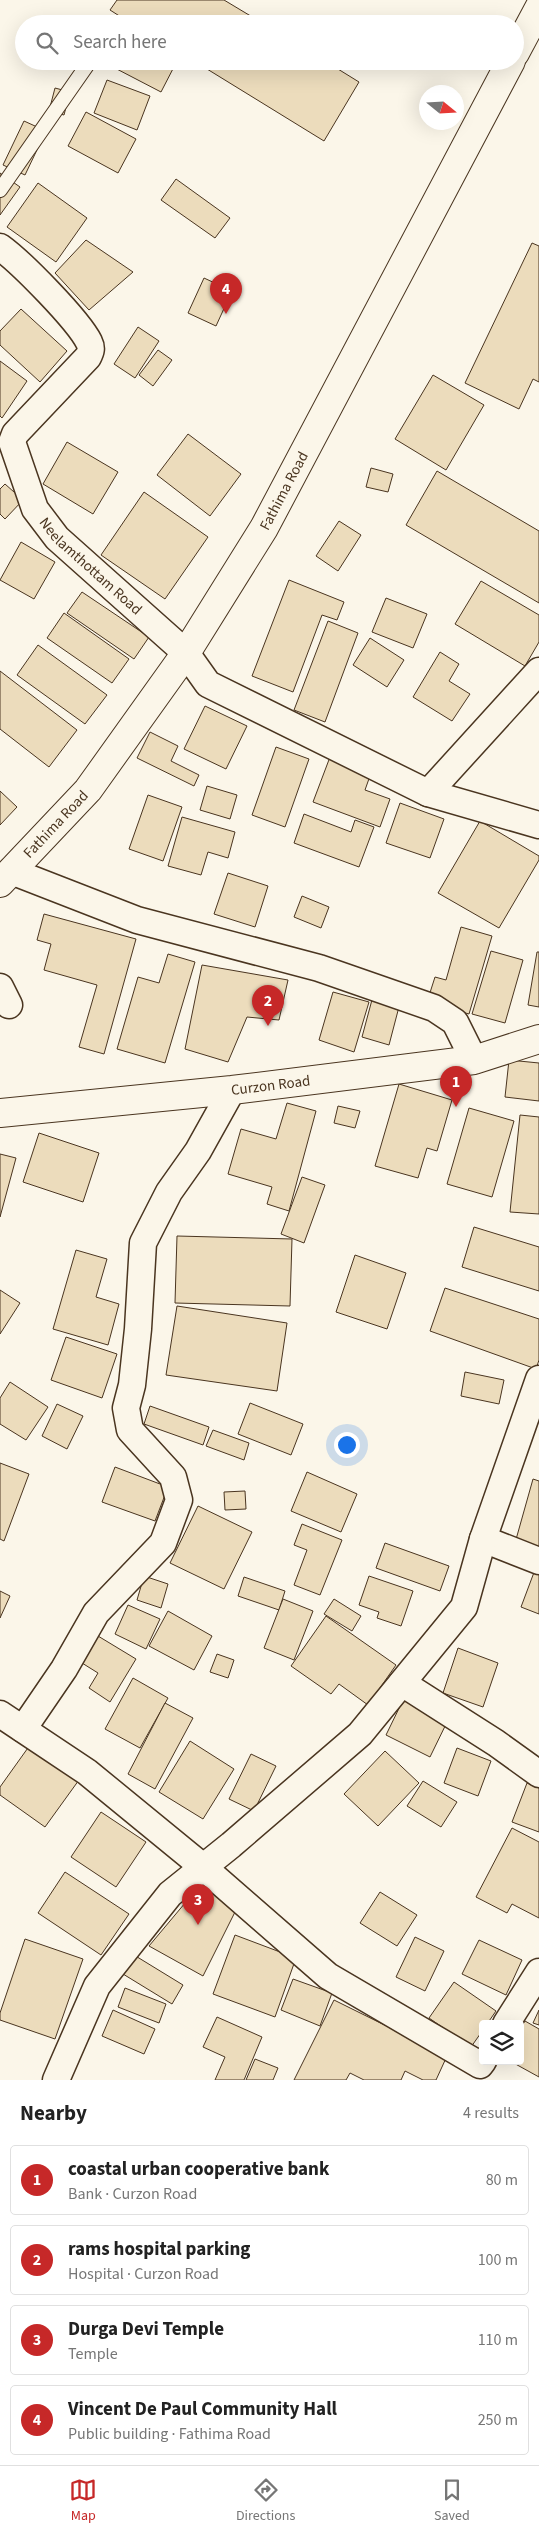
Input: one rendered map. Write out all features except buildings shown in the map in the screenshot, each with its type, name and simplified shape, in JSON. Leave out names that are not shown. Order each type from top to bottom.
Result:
[{"type":"street","points":[[524,36],[539,8]]},
{"type":"street","name":"Fathima Road","points":[[5,877],[88,790],[186,653],[264,528],[506,70]]},
{"type":"street","name":"Neelamthottam Road","points":[[0,247],[61,308],[89,341],[91,349],[88,357],[15,434],[4,451],[35,509],[57,538],[186,653],[208,684],[428,793],[539,826]]},
{"type":"street","points":[[428,793],[539,671]]},
{"type":"street","points":[[5,877],[137,920],[319,968],[434,1008],[455,1022],[474,1060]]},
{"type":"street","name":"Curzon Road","points":[[0,1113],[232,1090],[474,1060],[539,1039]]},
{"type":"street","points":[[23,1730],[64,1669],[96,1613],[163,1543],[179,1500],[173,1477],[130,1430],[126,1408],[132,1384],[138,1329],[143,1243],[168,1192],[198,1151],[232,1090]]},
{"type":"street","points":[[56,2080],[97,1986],[170,1894],[360,1734],[464,1607],[483,1539],[539,1379]]},
{"type":"street","points":[[483,1539],[539,1561]]},
{"type":"street","points":[[402,1683],[496,1743],[539,1774]]},
{"type":"street","points":[[0,1714],[87,1772],[203,1868],[328,1976],[479,2064]]},
{"type":"street","points":[[509,2020],[539,1972]]},
{"type":"lane","points":[[0,190],[84,70]]},
{"type":"place","name":"Vincent De Paul Community Hall","points":[[226,314]]},
{"type":"place","name":"rams hospital parking","points":[[268,1026]]},
{"type":"place","name":"coastal urban cooperative bank","points":[[456,1107]]},
{"type":"place","name":"Durga Devi Temple","points":[[198,1925]]}]
